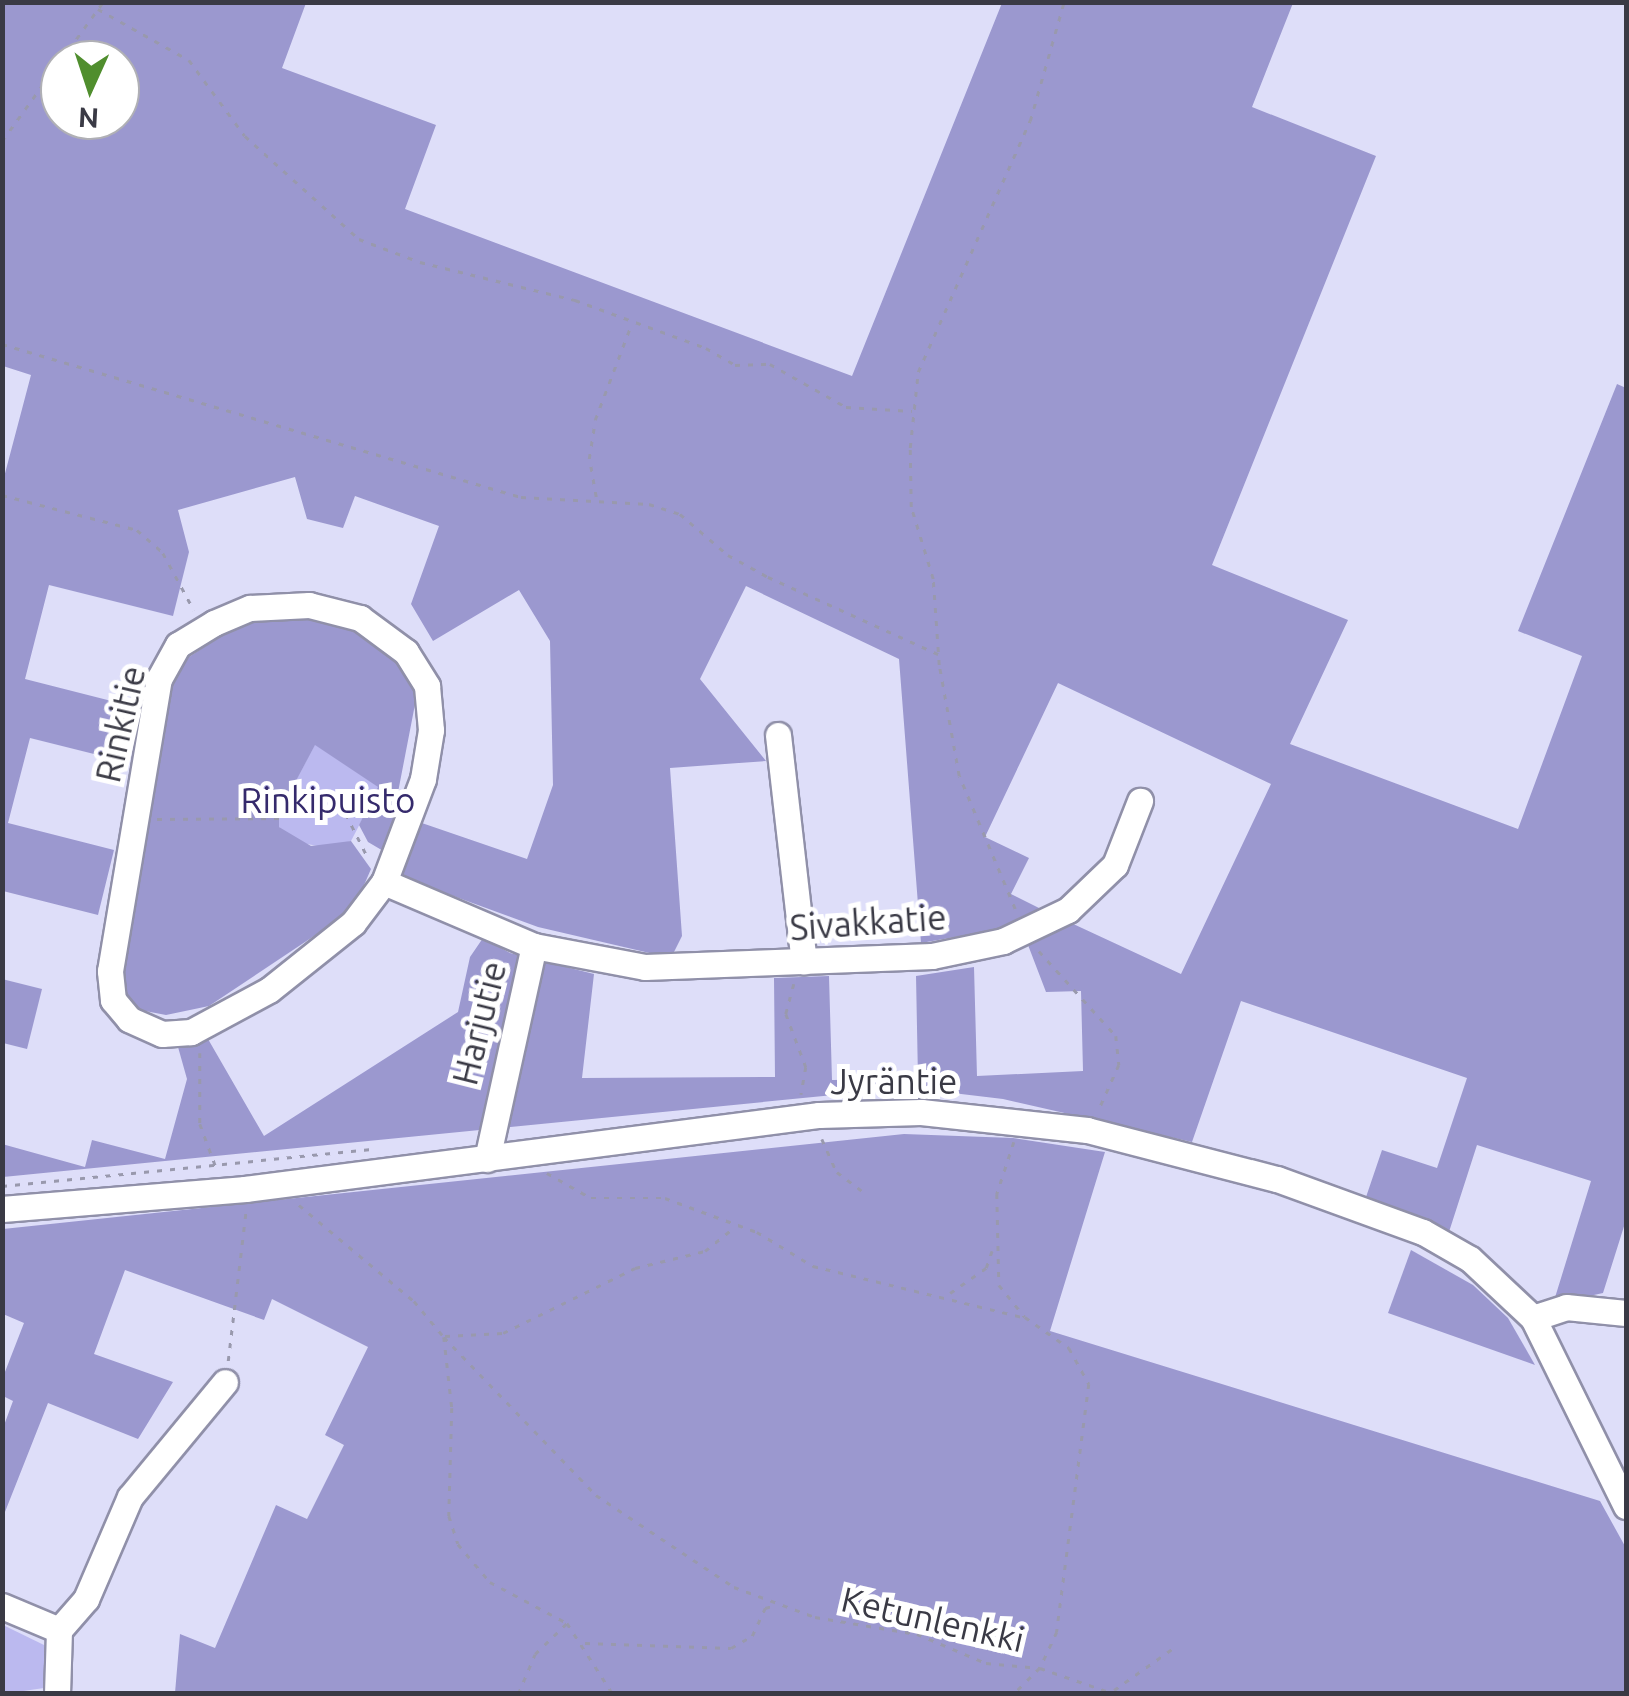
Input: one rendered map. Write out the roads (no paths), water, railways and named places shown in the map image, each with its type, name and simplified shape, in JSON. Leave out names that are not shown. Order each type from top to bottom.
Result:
[{"type":"street","name":"Rinkitie","points":[[309,605],[360,618],[406,652],[427,686],[431,730],[423,779],[385,880],[353,924],[269,990],[191,1032],[162,1034],[130,1019],[113,1000],[110,972],[159,680],[178,645],[250,608],[309,605]]},
{"type":"street","points":[[778,734],[800,962]]},
{"type":"street","name":"Sivakkatie","points":[[534,946],[645,966],[932,956],[1026,930],[1068,910],[1115,864],[1140,801]]},
{"type":"street","name":"Harjutie","points":[[385,880],[534,946],[488,1160]]},
{"type":"street","name":"Jyräntie","points":[[2,1210],[274,1186],[811,1117],[1028,1120],[1087,1130],[1277,1179],[1423,1232],[1470,1259],[1533,1318],[1626,1506]]},
{"type":"street","points":[[1533,1318],[1566,1308],[1626,1313]]},
{"type":"street","points":[[57,1694],[59,1630],[86,1599],[130,1498],[225,1382]]},
{"type":"street","points":[[2,1606],[59,1630]]},
{"type":"park label","name":"Rinkipuisto","points":[[328,800]]}]
